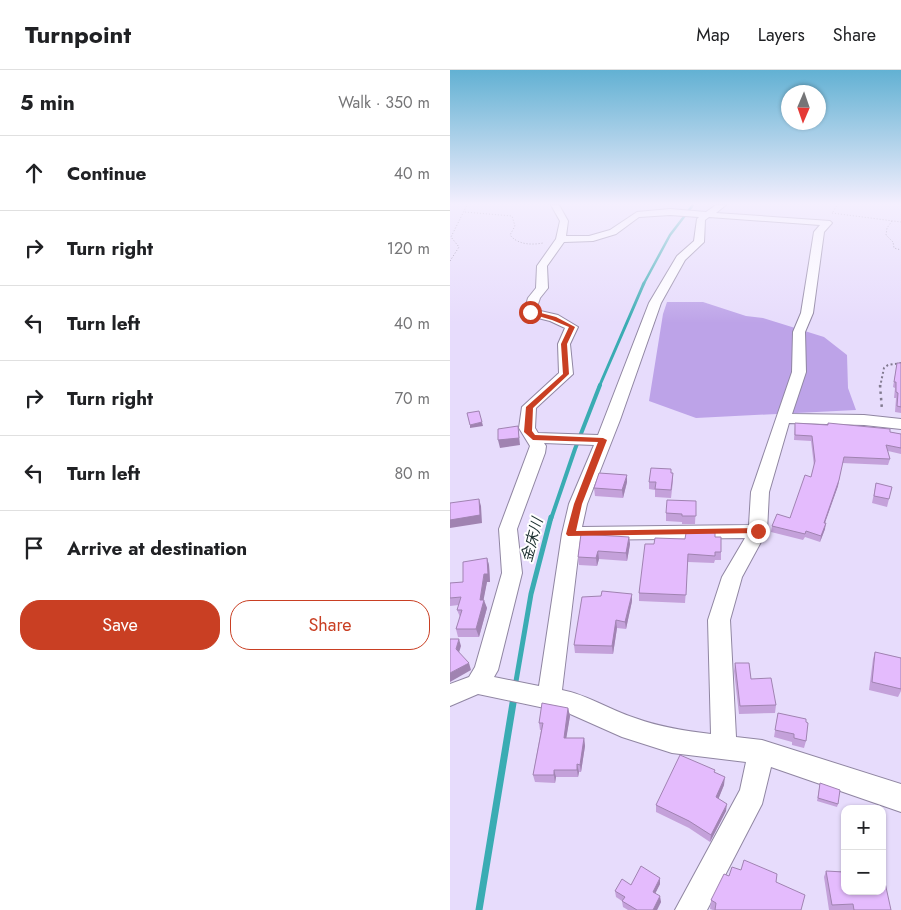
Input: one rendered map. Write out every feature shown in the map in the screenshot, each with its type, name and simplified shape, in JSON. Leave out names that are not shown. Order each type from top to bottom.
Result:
[{"type":"street","points":[[482,685],[512,572],[508,528],[538,446],[527,428],[529,407],[566,374],[564,344],[572,327],[554,318],[530,312],[534,298],[542,288],[542,266],[557,244]]},
{"type":"street","points":[[549,698],[571,534],[578,504],[598,440],[655,303],[681,258],[697,244]]},
{"type":"street","points":[[724,748],[719,620],[732,576],[758,531],[760,492],[800,372],[799,332],[807,313],[816,244]]},
{"type":"street","points":[[784,418],[901,424]]},
{"type":"street","points":[[533,438],[598,440]]},
{"type":"street","points":[[571,534],[758,531]]},
{"type":"street","points":[[450,695],[482,685],[571,703],[630,729],[672,741],[762,752],[901,798]]},
{"type":"street","points":[[690,910],[752,794],[762,752]]},
{"type":"path","points":[[450,260],[459,247],[457,244]]},
{"type":"path","points":[[883,422],[880,387],[884,368],[888,365],[901,363]]},
{"type":"shaded area","points":[[667,302],[703,302],[746,316],[763,318],[824,337],[847,355],[848,388],[856,410],[696,418],[649,401],[663,314]]},
{"type":"building","points":[[897,363],[901,363],[901,407],[897,406],[898,393],[896,392],[896,382],[894,382]]},
{"type":"building","points":[[479,411],[482,422],[470,425],[467,413]]},
{"type":"building","points":[[795,423],[828,425],[828,423],[890,429],[890,432],[901,434],[901,448],[886,445],[890,459],[844,457],[839,480],[821,536],[806,531],[805,534],[772,526],[777,514],[790,518],[805,475],[811,477],[815,461],[812,436],[795,435]]},
{"type":"building","points":[[518,426],[519,438],[498,440],[498,429]]},
{"type":"building","points":[[651,468],[671,469],[671,473],[673,473],[671,490],[655,489],[656,482],[649,482]]},
{"type":"building","points":[[599,473],[627,475],[622,490],[594,488]]},
{"type":"building","points":[[876,483],[892,487],[889,499],[874,496]]},
{"type":"building","points":[[479,499],[480,515],[450,520],[450,503]]},
{"type":"building","points":[[667,500],[696,501],[696,516],[666,513]]},
{"type":"building","points":[[715,532],[715,537],[721,537],[721,552],[715,552],[715,556],[688,554],[686,595],[639,593],[645,544],[654,544],[655,538],[685,539],[686,533]]},
{"type":"building","points":[[581,534],[629,537],[626,553],[598,551],[596,558],[578,557]]},
{"type":"building","points":[[487,558],[488,574],[484,574],[480,600],[484,600],[476,629],[456,629],[462,610],[457,610],[461,597],[450,598],[450,583],[463,582],[463,562]]},
{"type":"building","points":[[602,591],[632,594],[625,622],[616,620],[612,646],[574,645],[582,597],[601,596]]},
{"type":"building","points":[[450,639],[459,639],[456,649],[469,663],[450,673]]},
{"type":"building","points":[[875,652],[901,658],[901,689],[872,682]]},
{"type":"building","points":[[735,663],[749,663],[751,679],[771,678],[776,705],[740,706]]},
{"type":"building","points":[[542,703],[568,708],[564,738],[584,738],[580,765],[577,764],[577,770],[554,770],[554,775],[533,775],[543,723],[539,723]]},
{"type":"building","points":[[778,713],[806,719],[808,723],[806,741],[794,738],[794,734],[775,730]]},
{"type":"building","points":[[680,755],[715,770],[714,772],[725,777],[716,797],[727,804],[711,835],[689,821],[656,805]]},
{"type":"building","points":[[820,783],[840,790],[838,804],[818,798]]},
{"type":"building","points":[[744,860],[777,874],[776,882],[805,895],[801,910],[715,910],[716,903],[711,900],[724,874],[729,876],[732,867],[741,870]]},
{"type":"building","points":[[641,866],[660,878],[653,892],[660,896],[653,910],[637,910],[622,901],[625,897],[615,891],[622,879],[631,885]]},
{"type":"building","points":[[826,871],[841,872],[841,895],[886,895],[886,887],[891,910],[854,910],[853,904],[832,905]]},
{"type":"waterway","name":"金床川","points":[[644,284],[665,244]]},
{"type":"waterway","name":"金床川","points":[[599,387],[644,284]]},
{"type":"waterway","name":"金床川","points":[[551,519],[600,385]]},
{"type":"waterway","name":"金床川","points":[[515,687],[531,594],[551,517]]},
{"type":"waterway","name":"金床川","points":[[479,910],[514,697]]},
{"type":"route","points":[[530,312],[554,318],[572,327],[564,344],[566,374],[529,407],[528,432],[533,438],[603,440],[578,504],[571,534],[758,531]]}]
